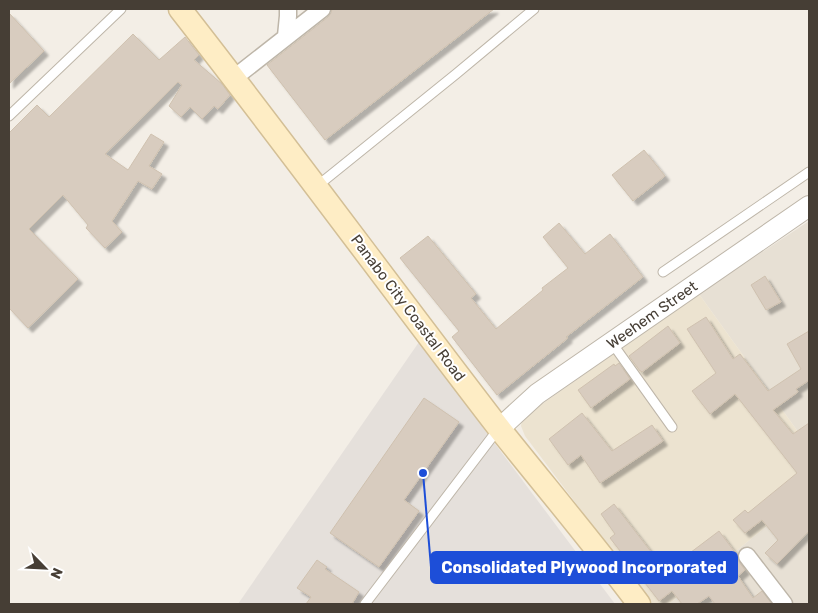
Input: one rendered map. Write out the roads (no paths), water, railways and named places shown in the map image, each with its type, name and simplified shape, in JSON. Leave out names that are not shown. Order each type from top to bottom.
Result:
[{"type":"main road","name":"Panabo City Coastal Road","points":[[180,9],[500,428],[639,604]]},
{"type":"street","points":[[286,36],[288,9]]},
{"type":"street","points":[[234,78],[322,9]]},
{"type":"street","name":"Weehem Street","points":[[500,428],[537,394],[809,206]]},
{"type":"street","points":[[747,556],[784,604]]},
{"type":"lane","points":[[9,116],[121,9]]},
{"type":"lane","points":[[316,187],[534,9]]},
{"type":"lane","points":[[663,272],[809,172]]},
{"type":"lane","points":[[612,343],[672,427]]},
{"type":"lane","points":[[365,604],[500,428]]},
{"type":"place","name":"Consolidated Plywood Incorporated","points":[[423,473]]}]
